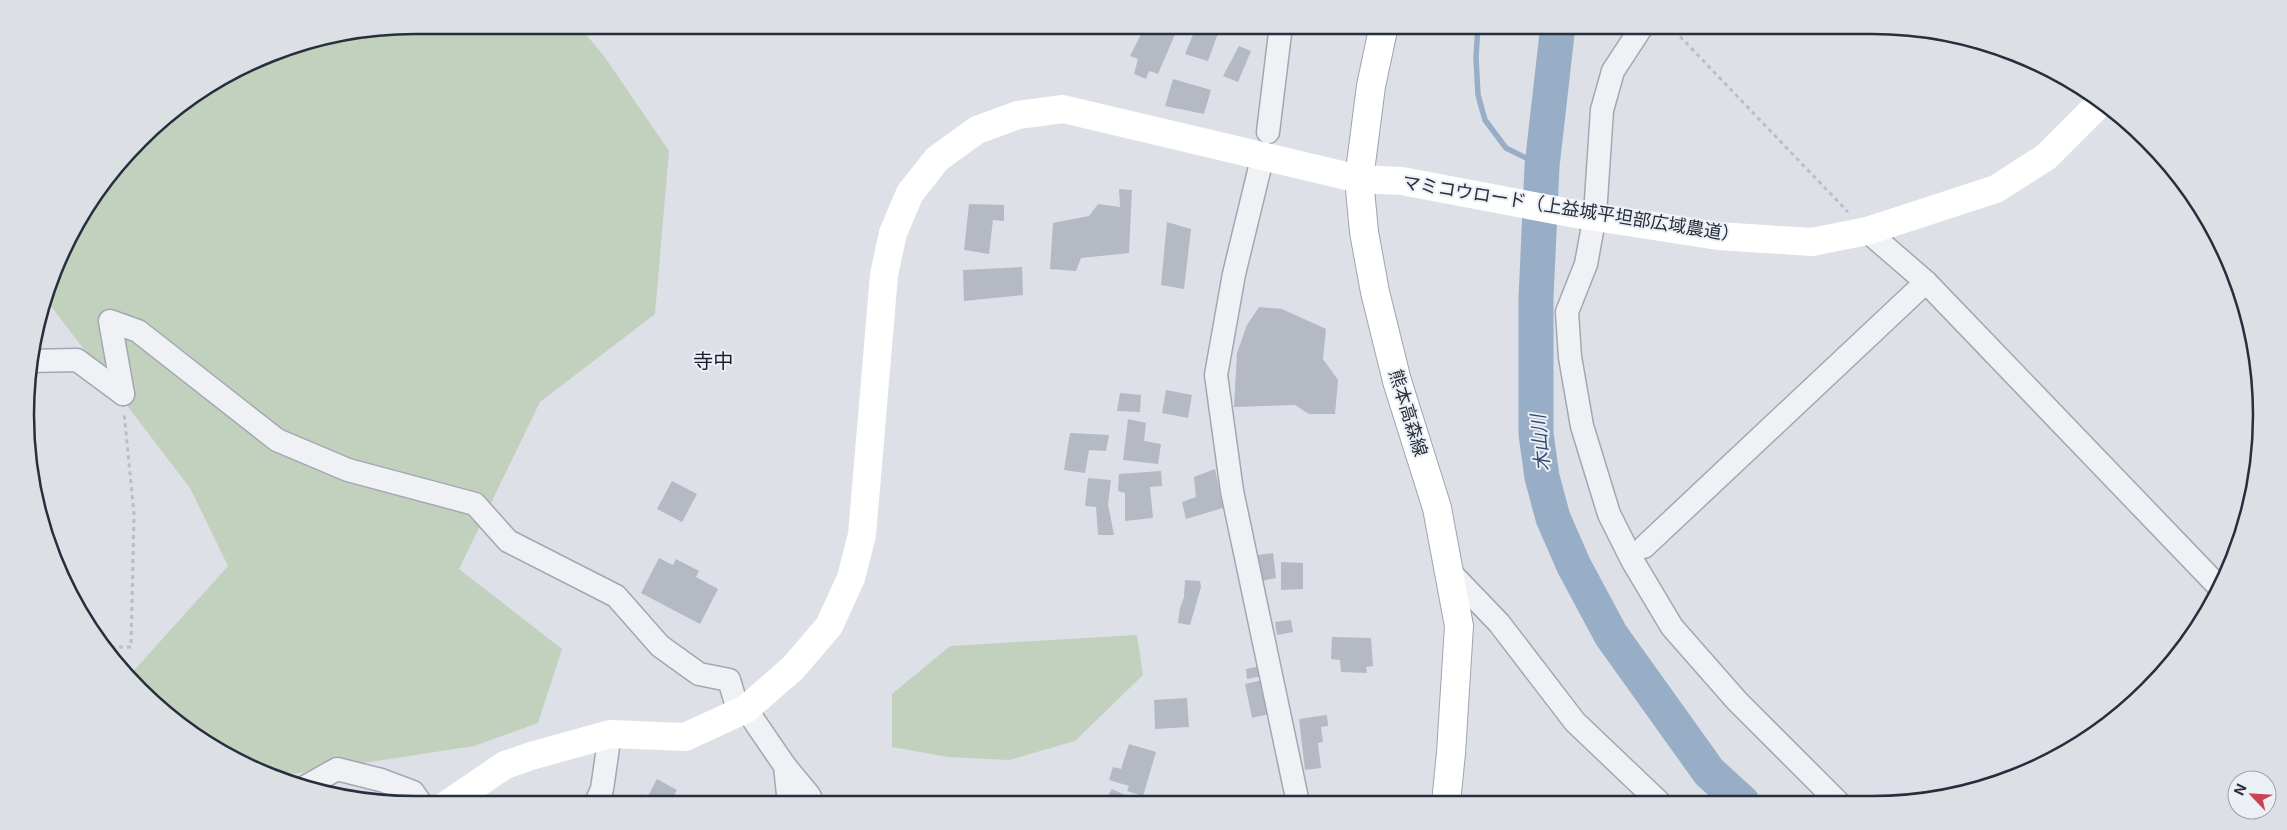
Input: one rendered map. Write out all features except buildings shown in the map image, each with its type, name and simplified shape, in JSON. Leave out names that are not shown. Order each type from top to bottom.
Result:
[{"type":"street","points":[[1268,132],[1281,34]]},
{"type":"street","name":"熊本高森線","points":[[1382,34],[1371,86],[1359,179],[1364,232],[1375,292],[1397,381],[1437,508],[1459,626],[1452,753],[1447,796]]},
{"type":"street","points":[[1637,34],[1613,71],[1602,110],[1586,214],[1586,264],[1567,312],[1570,357],[1582,426],[1609,514],[1632,560],[1672,627],[1737,701],[1832,796]]},
{"type":"street","name":"マミコウロード（上益城平坦部広域農道）","points":[[459,796],[505,766],[610,734],[685,737],[746,709],[793,668],[829,626],[851,578],[862,535],[884,274],[893,233],[910,193],[937,159],[977,130],[1018,115],[1063,110],[1359,179],[1402,181],[1718,236],[1812,242],[1867,231],[1996,189],[2046,156],[2096,107]]},
{"type":"street","points":[[1260,168],[1234,274],[1216,374],[1232,491],[1297,796]]},
{"type":"street","points":[[1867,231],[1926,282],[2214,583]]},
{"type":"street","points":[[1644,548],[1926,282]]},
{"type":"street","points":[[123,394],[110,321],[138,331],[277,440],[348,470],[475,504],[508,541],[616,596],[660,646],[699,674],[729,680],[736,703],[746,709],[785,766],[809,796]]},
{"type":"street","points":[[38,361],[77,360],[123,394]]},
{"type":"street","points":[[1449,572],[1499,623],[1575,722],[1653,796]]},
{"type":"street","points":[[599,796],[602,789],[610,734]]},
{"type":"street","points":[[785,766],[788,796]]},
{"type":"street","points":[[314,782],[337,769],[381,780],[413,792],[416,796]]},
{"type":"path","points":[[1678,34],[1867,231]]},
{"type":"path","points":[[113,647],[131,646],[134,514],[123,394]]},
{"type":"green space","points":[[586,34],[604,56],[669,151],[655,314],[540,402],[459,569],[562,649],[538,723],[474,746],[288,775],[246,757],[203,732],[164,702],[133,672],[228,566],[190,488],[50,305],[63,269],[85,224],[98,203],[128,164],[164,128],[203,98],[246,73],[292,54],[316,47],[365,37],[390,35]]},
{"type":"green space","points":[[1137,635],[1143,675],[1075,741],[1009,760],[948,757],[892,747],[892,694],[950,646]]},
{"type":"waterway","points":[[1477,34],[1476,58],[1478,95],[1485,120],[1506,148],[1542,166]]},
{"type":"waterway","name":"木山川","points":[[1557,34],[1542,166],[1536,298],[1536,434],[1542,477],[1553,518],[1574,566],[1611,635],[1709,772],[1735,796]]},
{"type":"district","name":"寺中","points":[[713,361]]}]
